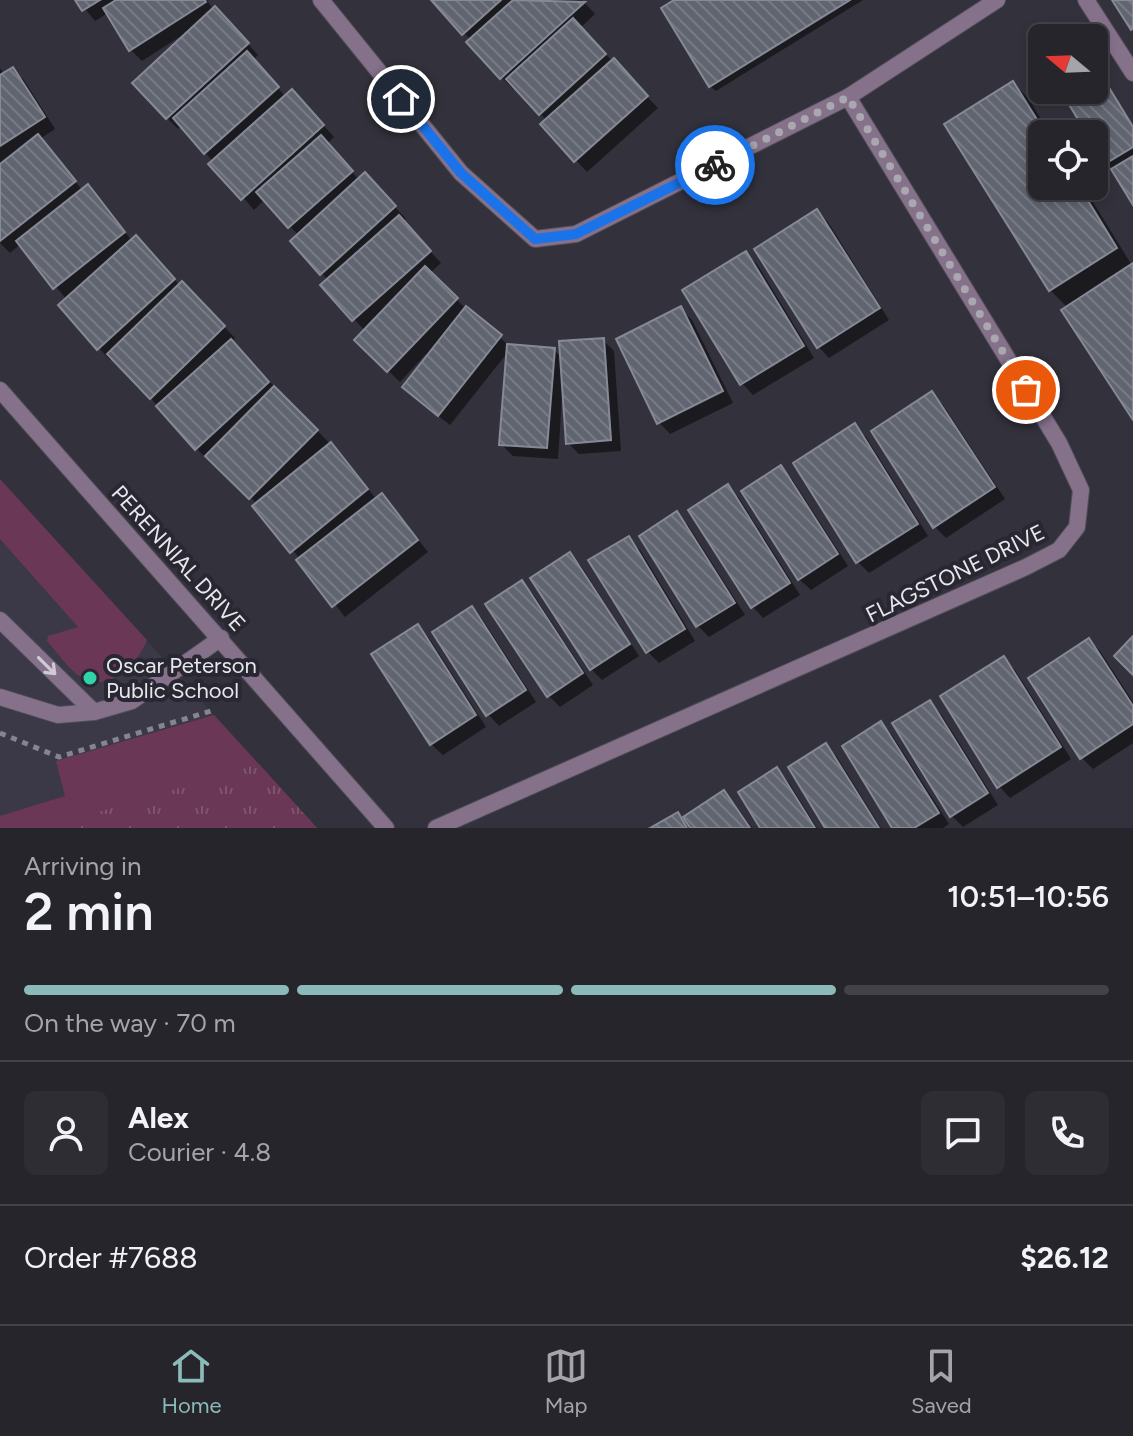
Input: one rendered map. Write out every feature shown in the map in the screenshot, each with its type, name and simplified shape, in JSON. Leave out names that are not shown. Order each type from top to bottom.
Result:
[{"type":"street","points":[[321,0],[461,173],[535,239],[576,234],[848,97],[997,0]]},
{"type":"street","points":[[1086,0],[1133,73]]},
{"type":"street","name":"FLAGSTONE DRIVE","points":[[436,828],[1026,567],[1059,550],[1077,527],[1081,490],[1059,443],[848,97]]},
{"type":"street","name":"PERENNIAL DRIVE","points":[[0,390],[386,828]]},
{"type":"street","points":[[0,620],[94,712]]},
{"type":"street","points":[[0,697],[58,715],[94,712],[132,701],[221,638]]},
{"type":"shaded area","name":"Oscar Peterson Public School","points":[[0,479],[259,764],[0,828]]},
{"type":"green space","points":[[0,479],[147,640],[130,666],[112,679],[92,682],[82,678],[47,641],[48,636],[78,627],[0,539]]},
{"type":"green space","points":[[214,715],[317,828],[0,828],[0,816],[65,796],[56,761]]},
{"type":"green space","points":[[259,764],[317,828],[45,828]]},
{"type":"building","points":[[75,0],[100,0],[82,11]]},
{"type":"building","points":[[116,0],[206,2],[129,51],[103,8]]},
{"type":"building","points":[[431,0],[501,0],[462,35]]},
{"type":"building","points":[[513,0],[585,2],[500,79],[466,42]]},
{"type":"building","points":[[674,0],[850,0],[709,87],[661,8]]},
{"type":"building","points":[[1112,0],[1133,0],[1131,30]]},
{"type":"building","points":[[215,6],[249,43],[166,119],[132,83]]},
{"type":"building","points":[[573,18],[606,54],[539,115],[506,79]]},
{"type":"building","points":[[247,51],[279,87],[204,154],[173,118]]},
{"type":"building","points":[[614,58],[648,96],[574,162],[540,124]]},
{"type":"building","points":[[13,67],[45,117],[0,146],[0,75]]},
{"type":"building","points":[[1013,81],[1037,120],[1028,120],[1028,200],[1088,200],[1117,248],[1049,291],[944,124]]},
{"type":"building","points":[[1108,86],[1133,127],[1133,147],[1108,162],[1108,120],[1078,120],[1069,104],[1108,104]]},
{"type":"building","points":[[292,89],[324,125],[241,200],[208,164]]},
{"type":"building","points":[[38,134],[76,181],[0,241],[0,164]]},
{"type":"building","points":[[321,135],[353,171],[288,228],[256,192]]},
{"type":"building","points":[[1133,156],[1133,205],[1111,169]]},
{"type":"building","points":[[365,172],[396,206],[320,275],[290,241]]},
{"type":"building","points":[[88,184],[125,232],[53,289],[16,241]]},
{"type":"building","points":[[817,209],[880,308],[817,348],[754,249]]},
{"type":"building","points":[[399,215],[431,251],[352,321],[320,285]]},
{"type":"building","points":[[136,235],[175,279],[97,350],[58,305]]},
{"type":"building","points":[[746,251],[804,346],[740,385],[682,290]]},
{"type":"building","points":[[1133,263],[1133,420],[1061,310]]},
{"type":"building","points":[[425,266],[458,298],[387,372],[354,340]]},
{"type":"building","points":[[182,281],[225,326],[150,399],[107,354]]},
{"type":"building","points":[[466,306],[502,335],[438,416],[402,387]]},
{"type":"building","points":[[681,306],[723,391],[657,424],[616,339]]},
{"type":"building","points":[[604,338],[611,440],[566,444],[559,341]]},
{"type":"building","points":[[231,339],[269,382],[195,450],[156,406]]},
{"type":"building","points":[[507,344],[555,348],[547,448],[499,445]]},
{"type":"building","points":[[274,386],[318,430],[249,499],[205,456]]},
{"type":"building","points":[[932,391],[995,487],[933,528],[871,431]]},
{"type":"building","points":[[855,423],[918,524],[856,563],[793,463]]},
{"type":"building","points":[[331,442],[368,489],[290,553],[252,506]]},
{"type":"building","points":[[781,465],[838,554],[798,580],[741,491]]},
{"type":"building","points":[[728,484],[790,583],[751,608],[688,510]]},
{"type":"building","points":[[382,493],[418,540],[332,607],[296,560]]},
{"type":"building","points":[[677,511],[735,603],[696,627],[639,536]]},
{"type":"building","points":[[629,536],[685,629],[646,653],[588,560]]},
{"type":"building","points":[[570,552],[630,644],[590,670],[530,578]]},
{"type":"building","points":[[522,580],[583,673],[547,697],[485,604]]},
{"type":"building","points":[[472,606],[526,690],[486,716],[432,632]]},
{"type":"building","points":[[418,624],[476,715],[430,745],[371,654]]},
{"type":"building","points":[[1133,636],[1133,675],[1114,656]]},
{"type":"building","points":[[1089,638],[1133,706],[1133,724],[1080,759],[1028,678]]},
{"type":"building","points":[[1004,656],[1061,747],[997,788],[940,696]]},
{"type":"building","points":[[930,700],[988,793],[950,817],[892,723]]},
{"type":"building","points":[[881,721],[939,813],[914,828],[892,828],[842,746]]},
{"type":"building","points":[[826,743],[879,828],[825,828],[788,767]]},
{"type":"building","points":[[777,767],[815,828],[760,828],[738,792]]},
{"type":"building","points":[[724,790],[750,828],[690,828],[683,817]]},
{"type":"building","points":[[678,812],[687,828],[650,828]]},
{"type":"way so far","points":[[715,165],[848,97],[1026,390]]},
{"type":"place","name":"Oscar Peterson Public School","points":[[90,678]]},
{"type":"route","points":[[401,99],[461,173],[535,239],[576,234],[715,165]]}]
